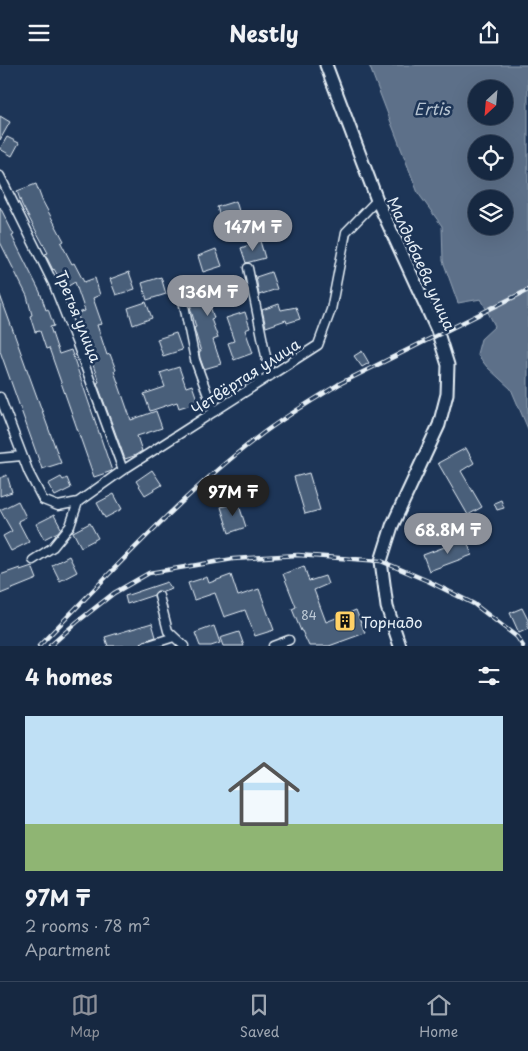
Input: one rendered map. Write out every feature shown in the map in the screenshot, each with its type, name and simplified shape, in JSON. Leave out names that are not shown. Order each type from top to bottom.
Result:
[{"type":"main road","name":"Малдыбаева улица","points":[[326,65],[376,200],[437,330],[448,365],[447,394],[439,425],[392,526],[381,561],[387,607],[400,646]]},
{"type":"street","name":"Третья улица","points":[[0,176],[53,283],[78,344],[123,470]]},
{"type":"street","name":"Четвёртая улица","points":[[0,397],[22,456],[43,500],[58,506],[78,501],[318,345],[331,310],[346,232],[376,200]]},
{"type":"street","points":[[248,268],[270,376]]},
{"type":"street","points":[[181,290],[195,360],[214,412]]},
{"type":"street","points":[[0,458],[22,456]]},
{"type":"street","points":[[33,560],[53,547],[70,526],[78,501]]},
{"type":"street","points":[[159,596],[168,631],[184,646]]},
{"type":"street","points":[[146,646],[174,637]]},
{"type":"street","points":[[273,646],[289,640]]},
{"type":"water","name":"Ertis","points":[[369,65],[528,65],[528,429],[511,389],[487,367],[477,354],[481,339],[495,326],[481,299],[458,303],[443,261],[442,226],[418,193]]},
{"type":"building","points":[[0,116],[10,122],[0,140]]},
{"type":"building","points":[[7,137],[19,143],[12,156],[0,149]]},
{"type":"building","points":[[36,184],[42,200],[64,241],[61,243],[72,264],[74,263],[84,282],[95,278],[100,295],[93,298],[102,324],[97,325],[107,355],[110,354],[116,370],[114,371],[131,420],[156,411],[162,428],[137,436],[142,451],[134,456],[125,459],[97,383],[99,382],[88,351],[86,352],[80,336],[84,334],[77,313],[85,311],[75,282],[65,288],[53,270],[45,254],[48,253],[22,205],[17,191]]},
{"type":"building","points":[[236,201],[241,218],[222,224],[217,207]]},
{"type":"building","points":[[0,207],[40,292],[46,310],[48,309],[54,326],[50,327],[59,354],[71,350],[112,471],[94,477],[49,348],[46,349],[40,331],[35,332],[27,296],[0,242]]},
{"type":"building","points":[[260,241],[265,258],[246,263],[241,248]]},
{"type":"building","points":[[216,249],[222,266],[203,272],[198,256]]},
{"type":"building","points":[[129,272],[135,289],[116,295],[110,279]]},
{"type":"building","points":[[271,272],[277,289],[259,295],[256,277]]},
{"type":"building","points":[[161,277],[166,294],[147,300],[142,283]]},
{"type":"building","points":[[233,280],[239,297],[210,306],[214,318],[211,319],[218,338],[213,340],[221,364],[204,369],[194,328],[196,327],[190,307],[192,307],[186,287],[204,281],[207,289]]},
{"type":"building","points":[[0,295],[61,463],[42,469],[0,351]]},
{"type":"building","points":[[146,302],[152,318],[133,325],[128,308]]},
{"type":"building","points":[[279,304],[281,310],[296,307],[300,319],[287,323],[286,320],[266,327],[262,310]]},
{"type":"building","points":[[245,312],[250,328],[245,330],[253,353],[234,360],[228,343],[234,341],[226,318]]},
{"type":"building","points":[[176,333],[182,350],[163,356],[157,339]]},
{"type":"building","points":[[362,351],[369,363],[362,367],[354,356]]},
{"type":"building","points":[[179,367],[186,387],[192,385],[198,402],[179,408],[177,402],[150,411],[144,394],[165,387],[160,373]]},
{"type":"building","points":[[466,448],[474,463],[461,471],[482,507],[468,515],[438,463]]},
{"type":"building","points":[[152,470],[162,485],[145,495],[136,481]]},
{"type":"building","points":[[309,473],[320,510],[305,514],[294,477]]},
{"type":"building","points":[[7,475],[12,492],[0,496],[0,478]]},
{"type":"building","points":[[61,477],[63,480],[67,478],[71,488],[55,496],[48,484]]},
{"type":"building","points":[[114,494],[122,509],[105,518],[97,503]]},
{"type":"building","points":[[501,500],[504,508],[497,510],[494,503]]},
{"type":"building","points":[[18,501],[26,517],[18,521],[29,542],[11,551],[3,536],[12,531],[0,510]]},
{"type":"building","points":[[238,502],[246,527],[229,533],[221,507]]},
{"type":"building","points":[[54,515],[61,528],[58,532],[44,539],[36,524]]},
{"type":"building","points":[[90,523],[98,538],[81,547],[73,532]]},
{"type":"building","points":[[466,539],[472,555],[429,571],[423,555]]},
{"type":"building","points":[[69,556],[77,572],[60,581],[52,565]]},
{"type":"building","points":[[32,566],[37,579],[0,594],[0,575]]},
{"type":"building","points":[[304,566],[309,581],[325,576],[328,584],[314,590],[326,622],[356,610],[365,633],[329,646],[309,646],[292,609],[296,607],[283,574]]},
{"type":"building","points":[[231,575],[238,596],[259,589],[274,630],[255,636],[245,610],[224,617],[215,593],[194,600],[188,583],[207,577],[209,583]]},
{"type":"building","points":[[167,582],[172,589],[163,592],[157,591],[154,595],[127,604],[125,596]]},
{"type":"building","points":[[522,608],[528,620],[528,629],[519,633],[510,613]]},
{"type":"building","points":[[152,623],[156,637],[144,641],[140,646],[108,646],[105,637]]},
{"type":"building","points":[[214,626],[220,643],[211,646],[200,646],[195,633]]},
{"type":"building","points":[[239,632],[244,646],[223,646],[220,638]]},
{"type":"railway","points":[[39,646],[172,511],[229,460],[268,430],[341,383],[528,290]]},
{"type":"railway","points":[[50,646],[114,593],[149,573],[233,559],[298,555],[381,561],[428,581],[474,604],[517,637],[523,646]]},
{"type":"place","name":"Торнадо","points":[[345,621]]}]
